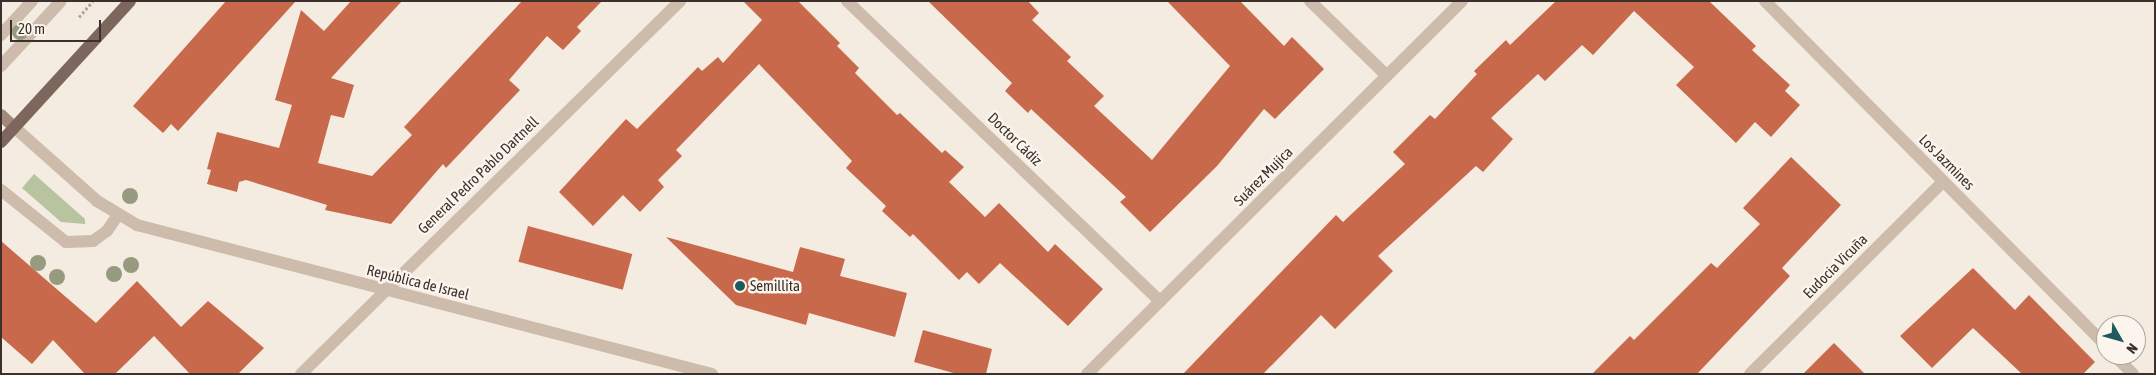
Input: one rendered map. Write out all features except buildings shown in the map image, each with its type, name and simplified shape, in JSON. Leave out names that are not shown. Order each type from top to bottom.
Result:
[{"type":"main road","points":[[1,142],[130,1]]},
{"type":"main road","points":[[1,115],[14,127]]},
{"type":"street","points":[[1,35],[32,1]]},
{"type":"street","points":[[1,66],[61,1]]},
{"type":"street","name":"General Pedro Pablo Dartnell","points":[[301,374],[383,290],[680,1]]},
{"type":"street","name":"Doctor Cádiz","points":[[847,1],[1160,301]]},
{"type":"street","points":[[1310,1],[1387,76]]},
{"type":"street","name":"Suárez Mujica","points":[[1087,374],[1462,1]]},
{"type":"street","name":"Los Jazmines","points":[[1765,1],[2096,336]]},
{"type":"street","name":"República de Israel","points":[[14,127],[118,216],[159,233],[712,374]]},
{"type":"street","name":"Eudocia Vicuña","points":[[1750,374],[1943,182]]},
{"type":"street","points":[[1,190],[66,242],[93,241],[108,231],[118,216]]},
{"type":"street","points":[[2124,365],[2133,374]]},
{"type":"green space","points":[[34,174],[85,219],[85,224],[61,222],[22,188]]},
{"type":"place","name":"Semillita","points":[[740,286]]}]
